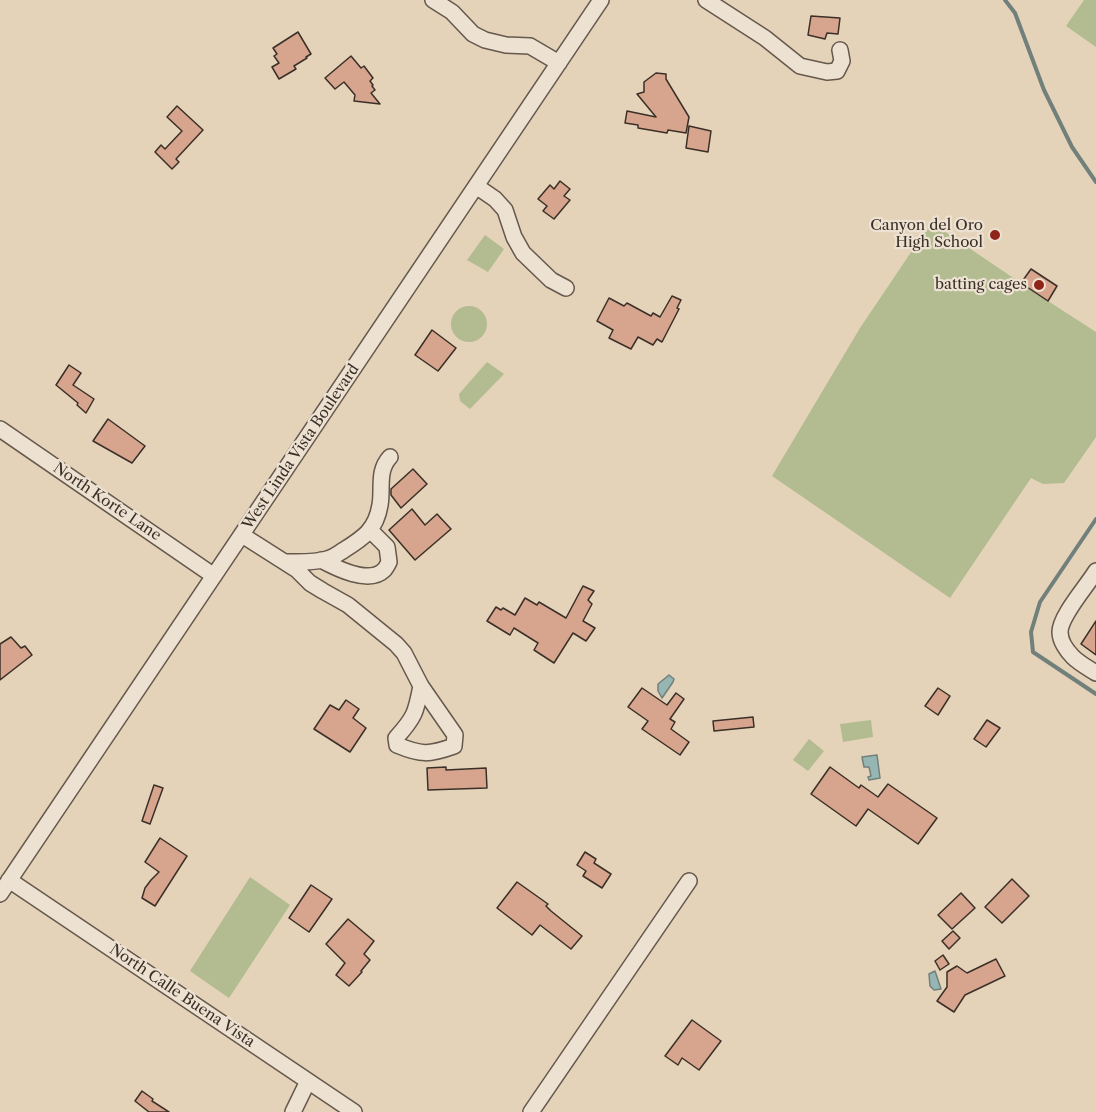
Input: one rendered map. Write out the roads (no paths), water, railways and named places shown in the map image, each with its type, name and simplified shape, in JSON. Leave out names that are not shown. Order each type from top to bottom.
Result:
[{"type":"street","points":[[433,0],[452,12],[473,34],[485,40],[506,45],[530,46],[559,63]]},
{"type":"street","name":"West Linda Vista Boulevard","points":[[0,894],[601,0]]},
{"type":"street","points":[[706,0],[765,38],[800,66],[827,72],[837,71],[842,61],[840,50]]},
{"type":"street","points":[[476,186],[495,199],[505,210],[514,237],[524,253],[552,280],[566,288]]},
{"type":"street","name":"North Korte Lane","points":[[0,429],[214,576]]},
{"type":"street","points":[[286,562],[329,559],[365,537],[375,523],[381,504],[380,483],[384,463],[390,457]]},
{"type":"street","points":[[321,560],[360,575],[373,576],[383,571],[389,562],[387,547],[370,530]]},
{"type":"street","points":[[242,535],[286,562],[310,583],[348,605],[396,644],[404,653],[421,686],[455,735],[454,746],[435,753],[414,752],[397,745],[396,738],[410,722],[416,710],[421,686]]},
{"type":"street","points":[[1096,571],[1062,621],[1060,632],[1067,650],[1075,659],[1096,674]]},
{"type":"street","name":"North Calle Buena Vista","points":[[9,880],[354,1112]]},
{"type":"street","points":[[531,1112],[689,881]]},
{"type":"street","points":[[293,1112],[308,1081]]},
{"type":"water","points":[[669,675],[674,679],[662,698],[658,691],[658,684]]},
{"type":"water","points":[[877,755],[880,778],[869,780],[868,777],[871,776],[869,767],[864,767],[862,757]]},
{"type":"water","points":[[935,971],[941,989],[934,990],[930,986],[929,974]]},
{"type":"waterway","points":[[1005,0],[1015,13],[1044,90],[1072,147],[1096,182]]},
{"type":"waterway","points":[[1096,519],[1040,602],[1031,632],[1033,652],[1096,694]]},
{"type":"place","name":"Canyon del Oro High School","points":[[995,235]]},
{"type":"place","name":"batting cages","points":[[1039,285]]}]
